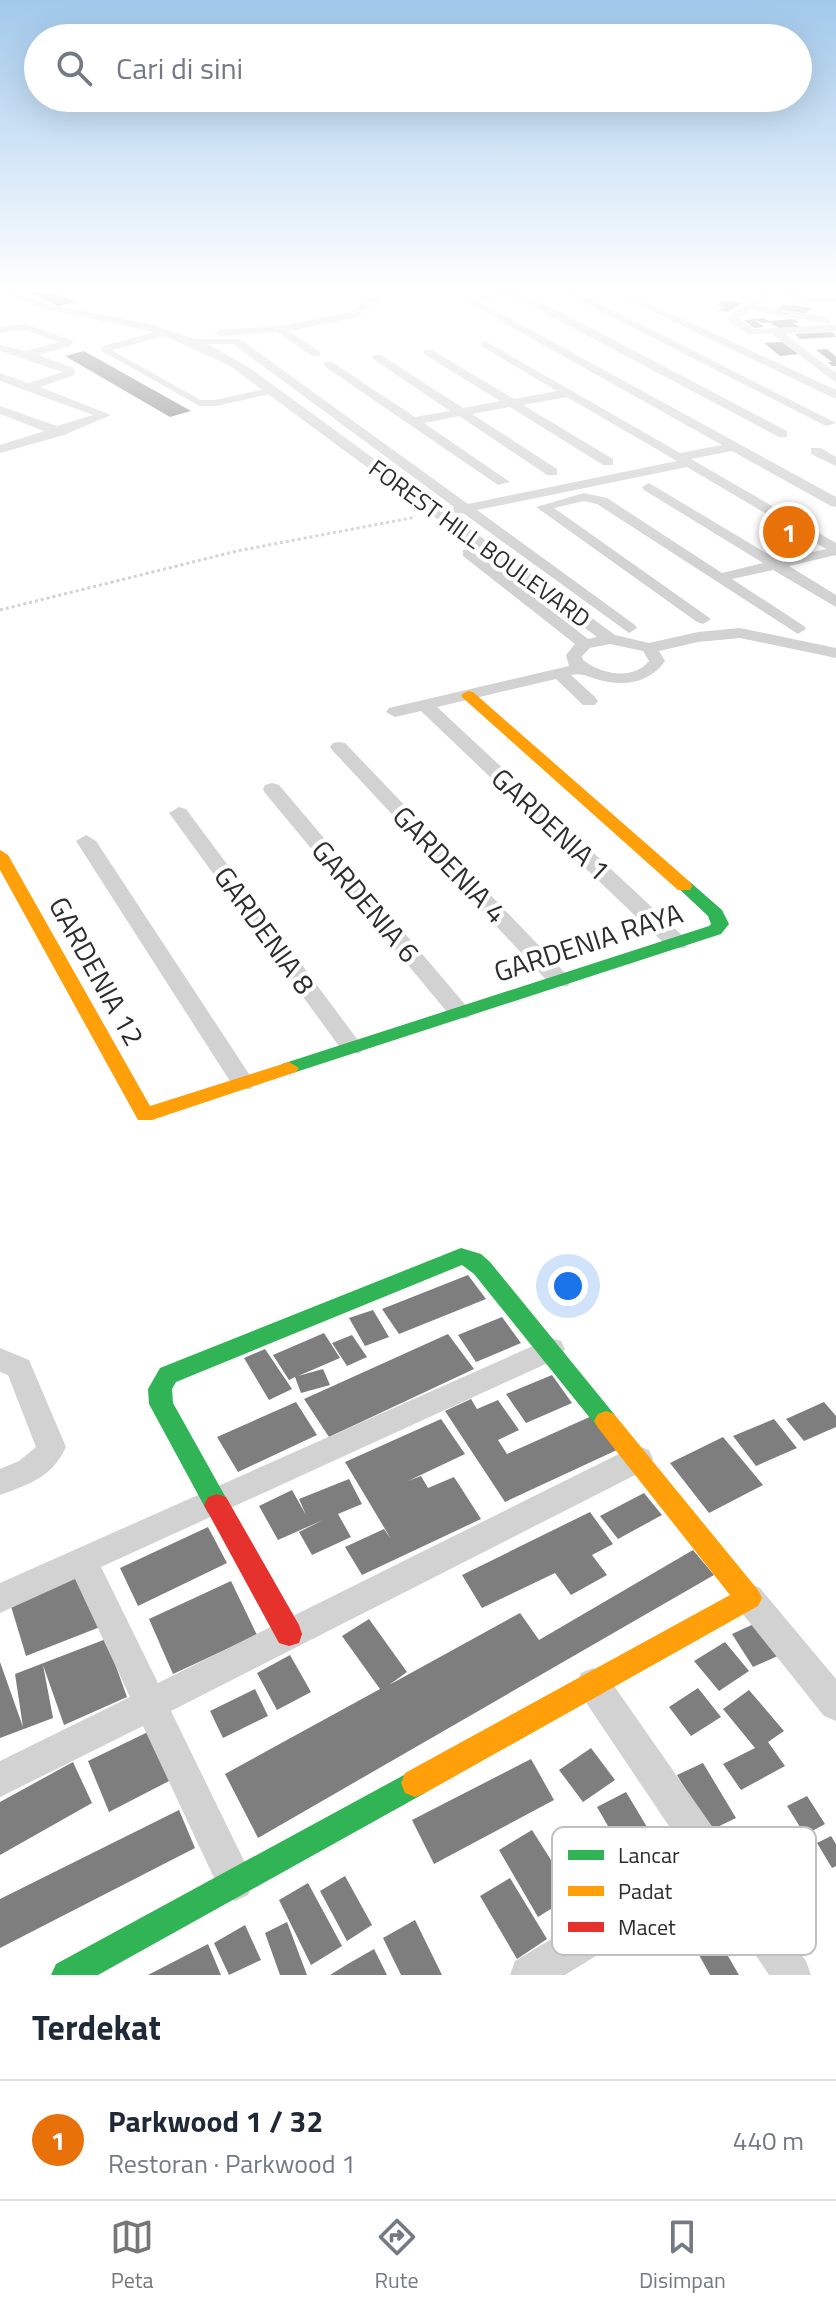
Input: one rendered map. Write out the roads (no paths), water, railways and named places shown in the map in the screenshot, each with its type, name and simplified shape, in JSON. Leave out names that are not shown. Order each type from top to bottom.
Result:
[{"type":"street","points":[[0,449],[105,415],[20,384]]},
{"type":"street","points":[[28,387],[36,384]]},
{"type":"street","name":"FOREST HILL BOULEVARD","points":[[245,384],[422,516],[585,644]]},
{"type":"street","name":"FOREST HILL BOULEVARD","points":[[265,384],[610,639]]},
{"type":"street","points":[[295,384],[629,628]]},
{"type":"street","points":[[358,384],[503,482]]},
{"type":"street","points":[[419,384],[552,472]]},
{"type":"street","points":[[482,384],[608,462]]},
{"type":"street","points":[[552,384],[836,550]]},
{"type":"street","points":[[625,384],[836,503]]},
{"type":"street","points":[[689,384],[783,434]]},
{"type":"street","points":[[752,384],[830,423]]},
{"type":"street","points":[[813,384],[836,395]]},
{"type":"street","points":[[413,421],[567,393]]},
{"type":"street","points":[[0,410],[60,432]]},
{"type":"street","points":[[422,516],[688,463],[734,447]]},
{"type":"street","points":[[816,451],[836,462]]},
{"type":"street","points":[[688,463],[754,458]]},
{"type":"street","points":[[649,487],[836,602]]},
{"type":"street","points":[[703,619],[543,507],[584,497],[602,501],[798,629]]},
{"type":"street","points":[[719,578],[836,550]]},
{"type":"street","points":[[649,648],[657,661],[654,668],[634,677],[605,677],[581,668],[574,655],[585,644],[610,639],[649,648],[698,637],[740,633],[836,653]]},
{"type":"street","name":"FOREST HILL BOULEVARD","points":[[395,712],[581,668]]},
{"type":"street","points":[[559,673],[589,701]]},
{"type":"street","name":"GARDENIA RAYA","points":[[145,1115],[677,943],[715,930],[720,924],[716,914],[468,695]]},
{"type":"street","name":"GARDENIA 1","points":[[425,705],[677,943]]},
{"type":"street","name":"GARDENIA 4","points":[[339,747],[560,981]]},
{"type":"street","name":"GARDENIA 6","points":[[272,789],[460,1013]]},
{"type":"street","name":"GARDENIA 8","points":[[179,813],[352,1048]]},
{"type":"street","points":[[86,841],[243,1083]]},
{"type":"street","name":"GARDENIA 12","points":[[0,855],[145,1115]]},
{"type":"street","points":[[289,1634],[161,1404],[159,1392],[168,1375],[461,1256],[473,1260],[482,1268],[551,1349],[836,1705]]},
{"type":"street","points":[[0,1598],[551,1349]]},
{"type":"street","points":[[0,1359],[19,1368],[51,1447],[48,1457],[37,1465],[0,1482]]},
{"type":"street","points":[[0,1780],[638,1459]]},
{"type":"street","points":[[82,1561],[235,1882]]},
{"type":"street","points":[[67,1975],[749,1598]]},
{"type":"street","points":[[593,1684],[692,1827]]},
{"type":"street","points":[[539,1972],[566,1955]]},
{"type":"street","points":[[778,1955],[792,1975]]},
{"type":"lane","points":[[167,384],[207,404],[273,390]]},
{"type":"place","name":"Parkwood 1 / 32","points":[[789,532]]}]
